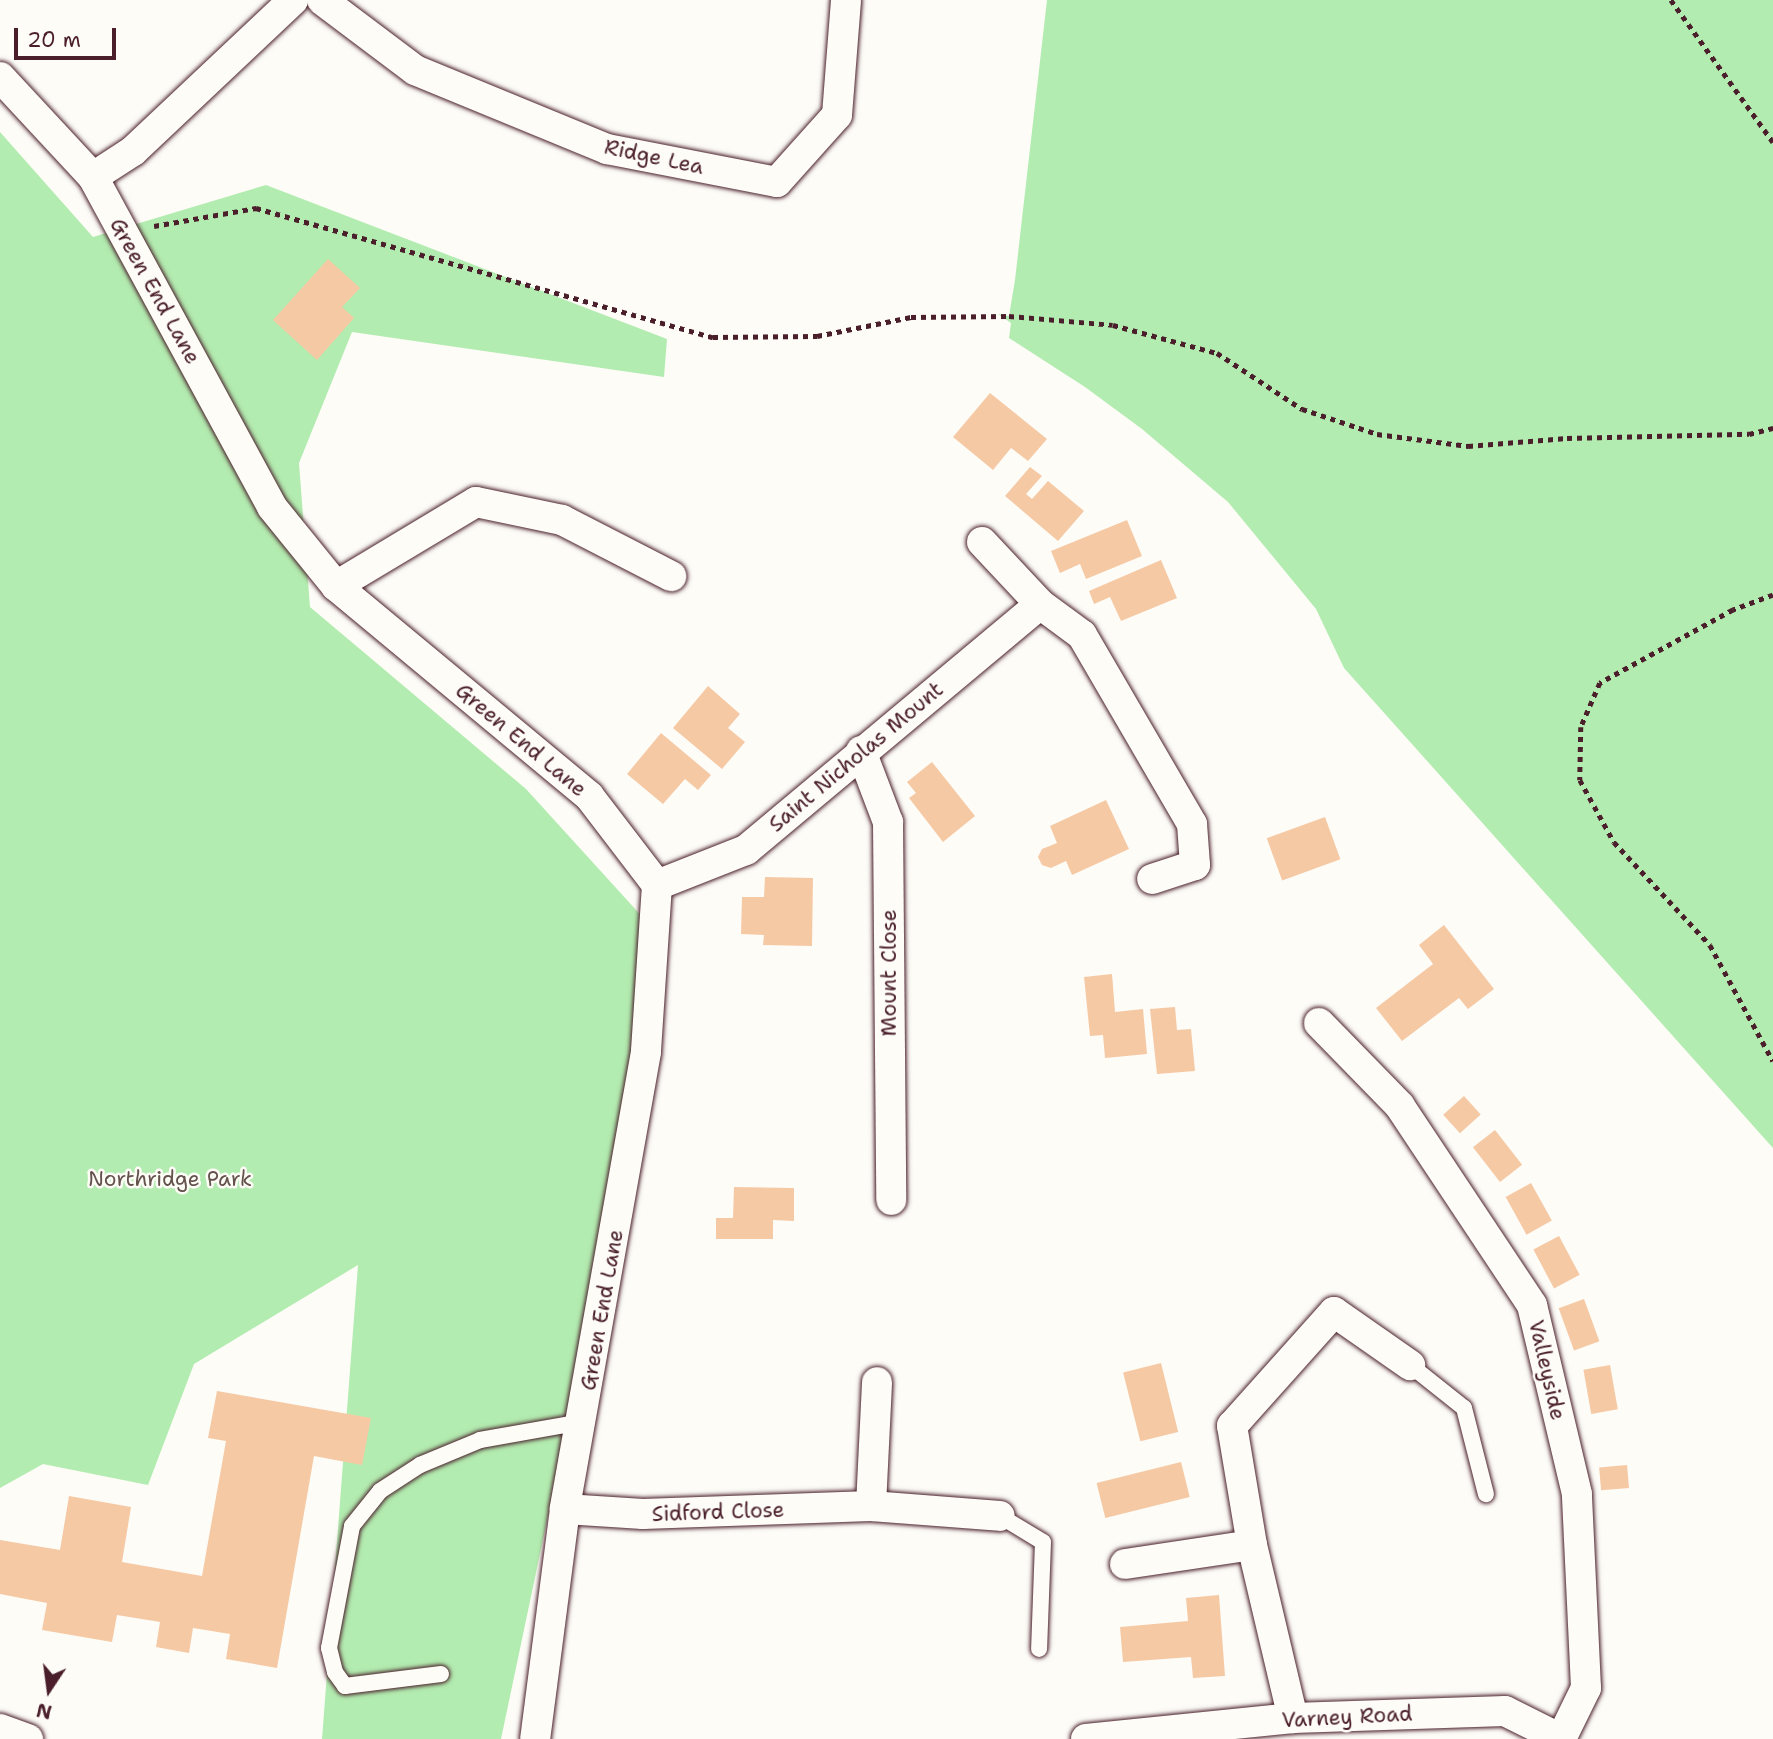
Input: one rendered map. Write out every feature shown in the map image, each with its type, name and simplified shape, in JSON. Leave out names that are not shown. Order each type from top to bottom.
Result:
[{"type":"street","points":[[93,177],[133,151],[293,0]]},
{"type":"street","name":"Ridge Lea","points":[[321,0],[415,70],[607,149],[777,182],[836,114],[846,0]]},
{"type":"street","name":"Green End Lane","points":[[0,77],[93,177],[272,507],[336,586],[589,796],[657,885],[646,1052],[565,1509],[535,1739]]},
{"type":"street","points":[[336,586],[476,502],[562,520],[671,576]]},
{"type":"street","points":[[982,542],[1040,604],[1082,635],[1192,824],[1195,865],[1152,879]]},
{"type":"street","name":"Saint Nicholas Mount","points":[[657,885],[746,849],[1040,604]]},
{"type":"street","name":"Mount Close","points":[[861,751],[888,822],[891,1200]]},
{"type":"street","name":"Valleyside","points":[[1319,1023],[1400,1106],[1532,1305],[1577,1494],[1586,1688],[1561,1739]]},
{"type":"street","points":[[1293,1718],[1252,1545],[1232,1426],[1334,1312],[1410,1365]]},
{"type":"street","points":[[870,1506],[877,1382]]},
{"type":"street","name":"Sidford Close","points":[[565,1509],[643,1514],[870,1506],[1000,1516]]},
{"type":"street","points":[[1125,1564],[1252,1545]]},
{"type":"street","name":"Varney Road","points":[[1086,1739],[1293,1718],[1363,1727],[1505,1711],[1561,1739]]},
{"type":"street","points":[[0,1729],[28,1739]]},
{"type":"lane","points":[[1410,1365],[1464,1408],[1486,1494]]},
{"type":"lane","points":[[441,1674],[345,1686],[335,1672],[330,1648],[352,1526],[380,1491],[420,1465],[480,1440],[582,1422]]},
{"type":"lane","points":[[1000,1516],[1043,1542],[1039,1649]]},
{"type":"path","points":[[1671,0],[1773,142]]},
{"type":"path","points":[[123,232],[256,208],[713,337],[817,336],[911,317],[1009,316],[1113,325],[1217,353],[1302,409],[1377,434],[1468,446],[1567,438],[1749,434],[1773,428]]},
{"type":"path","points":[[1773,596],[1733,610],[1600,683],[1581,727],[1580,780],[1614,842],[1710,945],[1773,1061]]},
{"type":"green space","points":[[1047,0],[1773,0],[1773,1148],[1344,668],[1316,609],[1228,502],[1142,429],[1085,387],[1009,338],[1011,323],[998,314],[1009,316],[1015,280]]},
{"type":"green space","name":"Northridge Park","points":[[0,132],[93,237],[266,185],[667,339],[664,377],[352,332],[299,463],[310,607],[526,789],[647,922],[625,1150],[501,1739],[322,1739],[358,1265],[194,1364],[148,1485],[43,1464],[0,1488]]},
{"type":"building","points":[[328,259],[360,288],[342,307],[354,318],[317,360],[273,320]]},
{"type":"building","points":[[990,393],[1047,439],[1028,461],[1011,448],[993,470],[953,437]]},
{"type":"building","points":[[1030,467],[1042,476],[1026,494],[1032,499],[1048,481],[1084,511],[1058,541],[1005,496]]},
{"type":"building","points":[[1127,520],[1142,556],[1086,579],[1080,564],[1060,573],[1051,551]]},
{"type":"building","points":[[1161,560],[1177,598],[1121,621],[1110,597],[1094,604],[1089,591]]},
{"type":"building","points":[[708,686],[740,714],[728,728],[745,742],[722,769],[673,728]]},
{"type":"building","points":[[661,733],[711,775],[698,790],[685,779],[663,804],[627,774]]},
{"type":"building","points":[[932,762],[975,816],[943,842],[909,798],[916,793],[907,782]]},
{"type":"building","points":[[1106,800],[1129,849],[1072,875],[1066,861],[1051,868],[1042,865],[1038,857],[1042,849],[1057,843],[1050,826]]},
{"type":"building","points":[[1325,817],[1340,859],[1282,880],[1267,838]]},
{"type":"building","points":[[765,877],[813,878],[812,946],[763,945],[764,935],[741,934],[742,897],[764,897]]},
{"type":"building","points":[[1444,925],[1494,989],[1468,1009],[1459,998],[1402,1041],[1376,1008],[1433,964],[1419,945]]},
{"type":"building","points":[[1112,974],[1115,1012],[1143,1009],[1147,1054],[1105,1058],[1103,1035],[1090,1036],[1084,977]]},
{"type":"building","points":[[1175,1007],[1177,1030],[1191,1029],[1195,1071],[1157,1074],[1150,1009]]},
{"type":"building","points":[[1464,1096],[1481,1115],[1460,1133],[1443,1115]]},
{"type":"building","points":[[1495,1130],[1522,1165],[1500,1182],[1473,1147]]},
{"type":"building","points":[[1531,1183],[1552,1221],[1526,1235],[1506,1197]]},
{"type":"building","points":[[734,1187],[794,1188],[794,1221],[773,1220],[773,1239],[716,1239],[716,1218],[733,1218]]},
{"type":"building","points":[[1559,1236],[1580,1275],[1554,1288],[1533,1250]]},
{"type":"building","points":[[1584,1299],[1599,1341],[1574,1351],[1559,1308]]},
{"type":"building","points":[[1161,1363],[1178,1432],[1140,1441],[1123,1372]]},
{"type":"building","points":[[1610,1365],[1618,1409],[1591,1414],[1583,1370]]},
{"type":"building","points":[[217,1391],[371,1418],[362,1465],[314,1456],[277,1668],[226,1659],[230,1634],[193,1628],[189,1653],[156,1647],[160,1622],[117,1615],[112,1642],[42,1630],[47,1603],[0,1594],[0,1540],[60,1550],[69,1496],[131,1507],[122,1562],[202,1576],[226,1441],[208,1438]]},
{"type":"building","points":[[1181,1462],[1190,1497],[1105,1518],[1097,1483]]},
{"type":"building","points":[[1627,1465],[1629,1488],[1601,1490],[1599,1467]]},
{"type":"building","points":[[1219,1595],[1225,1676],[1193,1678],[1191,1657],[1123,1662],[1120,1627],[1188,1621],[1186,1598]]}]
